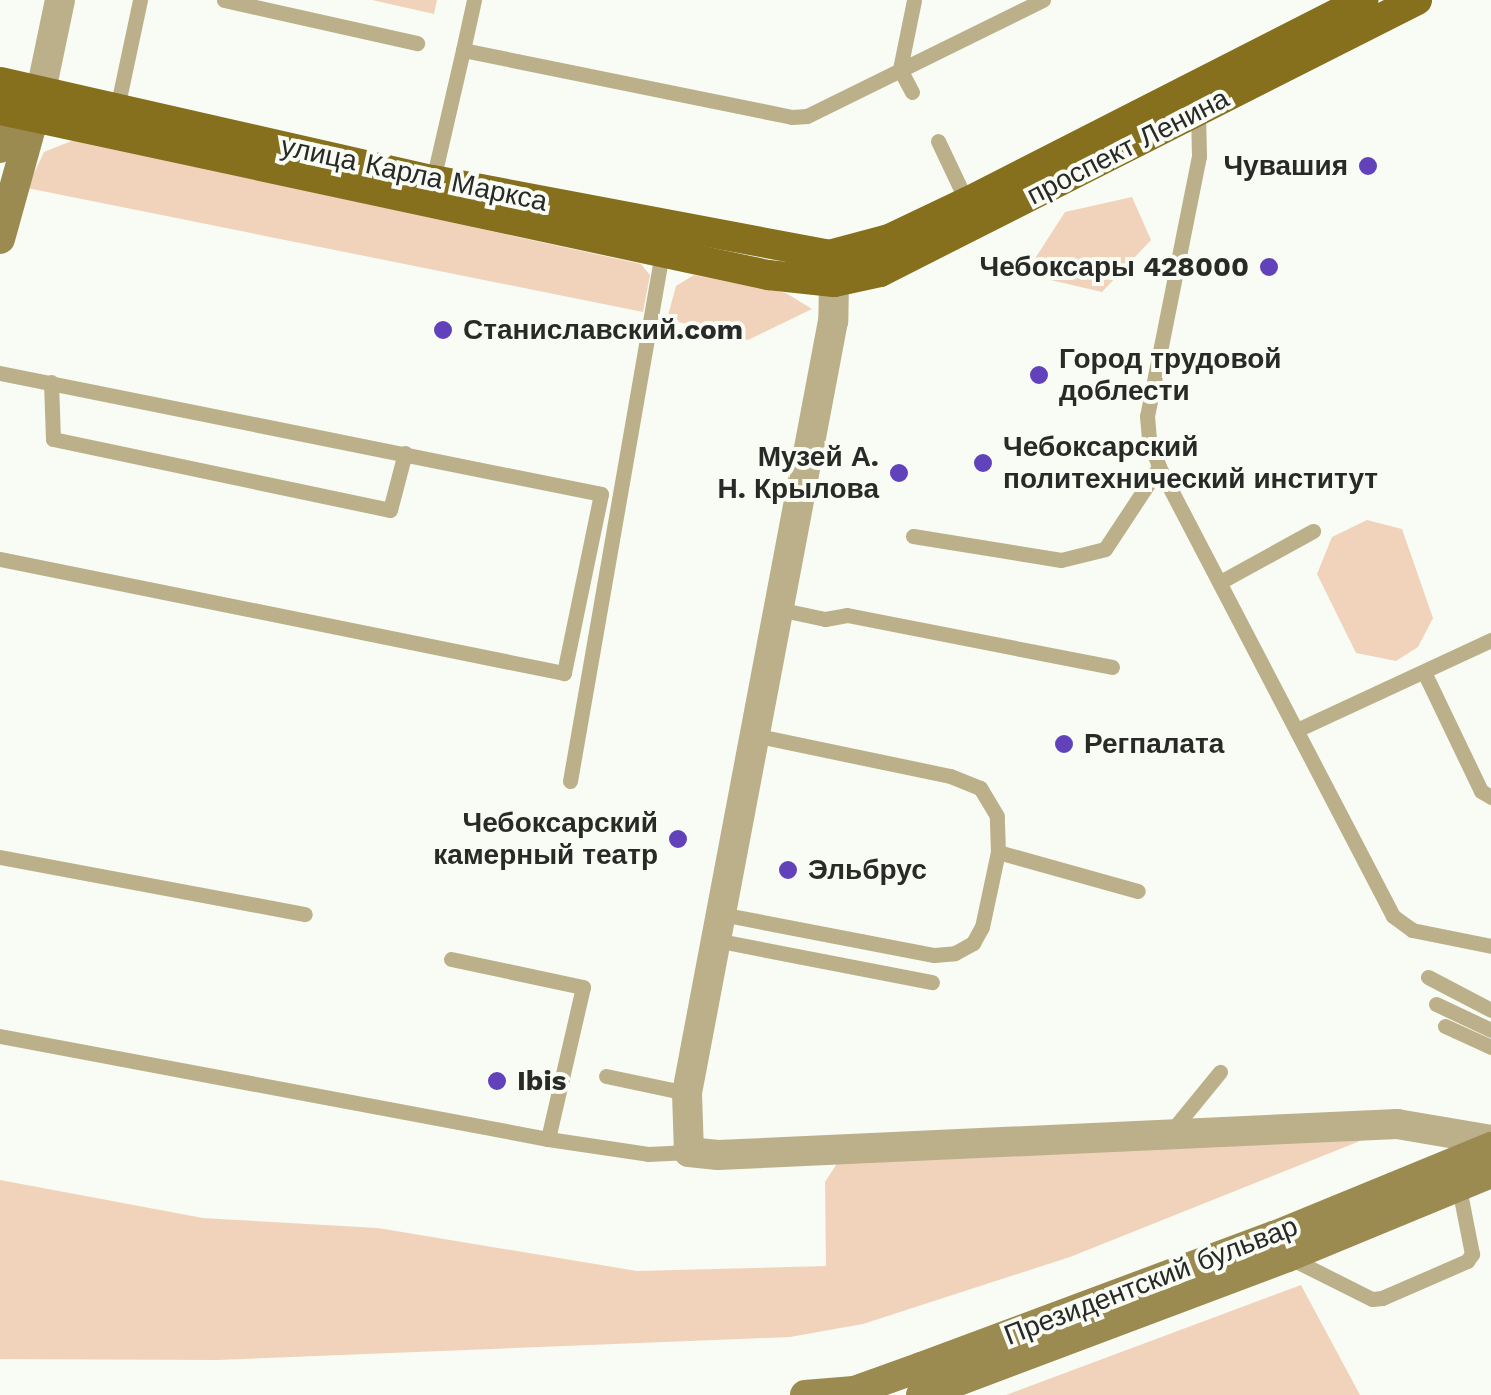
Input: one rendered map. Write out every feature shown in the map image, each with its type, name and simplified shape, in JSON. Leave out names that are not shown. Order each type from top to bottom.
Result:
[{"type":"main road","name":"проспект Ленина","points":[[831,268],[880,272],[1193,101],[1364,0]]},
{"type":"main road","name":"проспект Ленина","points":[[831,268],[967,202],[1418,0]]},
{"type":"main road","name":"улица Карла Маркса","points":[[0,82],[21,107],[433,180],[831,268]]},
{"type":"main road","points":[[0,148],[21,107]]},
{"type":"main road","points":[[0,239],[21,107]]},
{"type":"main road","name":"улица Карла Маркса","points":[[114,121],[768,275],[831,268]]},
{"type":"main road","name":"Президентский бульвар","points":[[805,1395],[849,1393],[1274,1236],[1491,1143]]},
{"type":"main road","name":"Президентский бульвар","points":[[921,1395],[1288,1257],[1491,1173]]},
{"type":"street","points":[[21,107],[60,0]]},
{"type":"street","points":[[831,268],[833,320],[686,1092],[689,1152],[718,1155],[1397,1124],[1491,1143]]},
{"type":"lane","points":[[114,121],[140,0]]},
{"type":"lane","points":[[224,0],[417,43]]},
{"type":"lane","points":[[433,180],[474,0]]},
{"type":"lane","points":[[912,92],[900,69],[914,0]]},
{"type":"lane","points":[[462,50],[792,117],[807,116],[1043,0]]},
{"type":"lane","points":[[1193,101],[1199,156],[1148,416],[1149,439],[1159,466],[1299,728],[1393,916],[1412,930],[1491,946]]},
{"type":"lane","points":[[938,141],[967,202]]},
{"type":"lane","points":[[570,781],[662,253]]},
{"type":"lane","points":[[0,373],[602,494],[564,674],[0,559]]},
{"type":"lane","points":[[51,382],[53,439],[390,510],[406,453]]},
{"type":"lane","points":[[913,536],[1061,560],[1105,549],[1159,466]]},
{"type":"lane","points":[[1222,581],[1313,531]]},
{"type":"lane","points":[[778,609],[825,619],[847,615],[1112,666]]},
{"type":"lane","points":[[1299,728],[1491,640]]},
{"type":"lane","points":[[1424,672],[1481,791],[1491,797]]},
{"type":"lane","points":[[718,927],[934,954],[955,953],[974,943],[982,927],[998,852],[998,816],[980,788],[950,776],[754,736]]},
{"type":"lane","points":[[998,852],[1138,891]]},
{"type":"lane","points":[[0,857],[305,914]]},
{"type":"lane","points":[[718,927],[932,982]]},
{"type":"lane","points":[[452,959],[583,987],[548,1140]]},
{"type":"lane","points":[[1428,977],[1491,1010]]},
{"type":"lane","points":[[1436,1004],[1491,1030]]},
{"type":"lane","points":[[1444,1026],[1491,1047]]},
{"type":"lane","points":[[0,1036],[548,1140],[648,1154],[689,1152]]},
{"type":"lane","points":[[1170,1133],[1220,1072]]},
{"type":"lane","points":[[606,1076],[686,1092]]},
{"type":"lane","points":[[1288,1257],[1372,1299],[1382,1298],[1467,1261],[1472,1254],[1458,1188]]},
{"type":"shaded area","points":[[372,0],[437,0],[434,14]]},
{"type":"shaded area","points":[[74,140],[641,264],[650,275],[643,312],[27,188],[44,152]]},
{"type":"shaded area","points":[[1132,197],[1151,240],[1102,292],[1025,274],[1065,212]]},
{"type":"shaded area","points":[[694,275],[786,293],[812,309],[748,340],[667,319],[676,286]]},
{"type":"shaded area","points":[[1367,520],[1402,529],[1433,618],[1418,647],[1396,661],[1356,653],[1317,574],[1332,537]]},
{"type":"shaded area","points":[[1370,1137],[1070,1257],[863,1324],[790,1337],[218,1360],[0,1359],[0,1180],[203,1218],[378,1228],[637,1271],[826,1266],[825,1182],[838,1162]]},
{"type":"shaded area","points":[[1301,1285],[1360,1395],[1006,1395]]},
{"type":"place","name":"Чувашия","points":[[1368,166]]},
{"type":"place","name":"Чебоксары 428000","points":[[1269,267]]},
{"type":"place","name":"Станиславский.com","points":[[443,330]]},
{"type":"place","name":"Город трудовой доблести","points":[[1039,375]]},
{"type":"place","name":"Чебоксарский политехнический институт","points":[[983,463]]},
{"type":"place","name":"Музей А. Н. Крылова","points":[[899,473]]},
{"type":"place","name":"Регпалата","points":[[1064,744]]},
{"type":"place","name":"Чебоксарский камерный театр","points":[[678,839]]},
{"type":"place","name":"Эльбрус","points":[[788,870]]},
{"type":"place","name":"Ibis","points":[[497,1081]]}]
